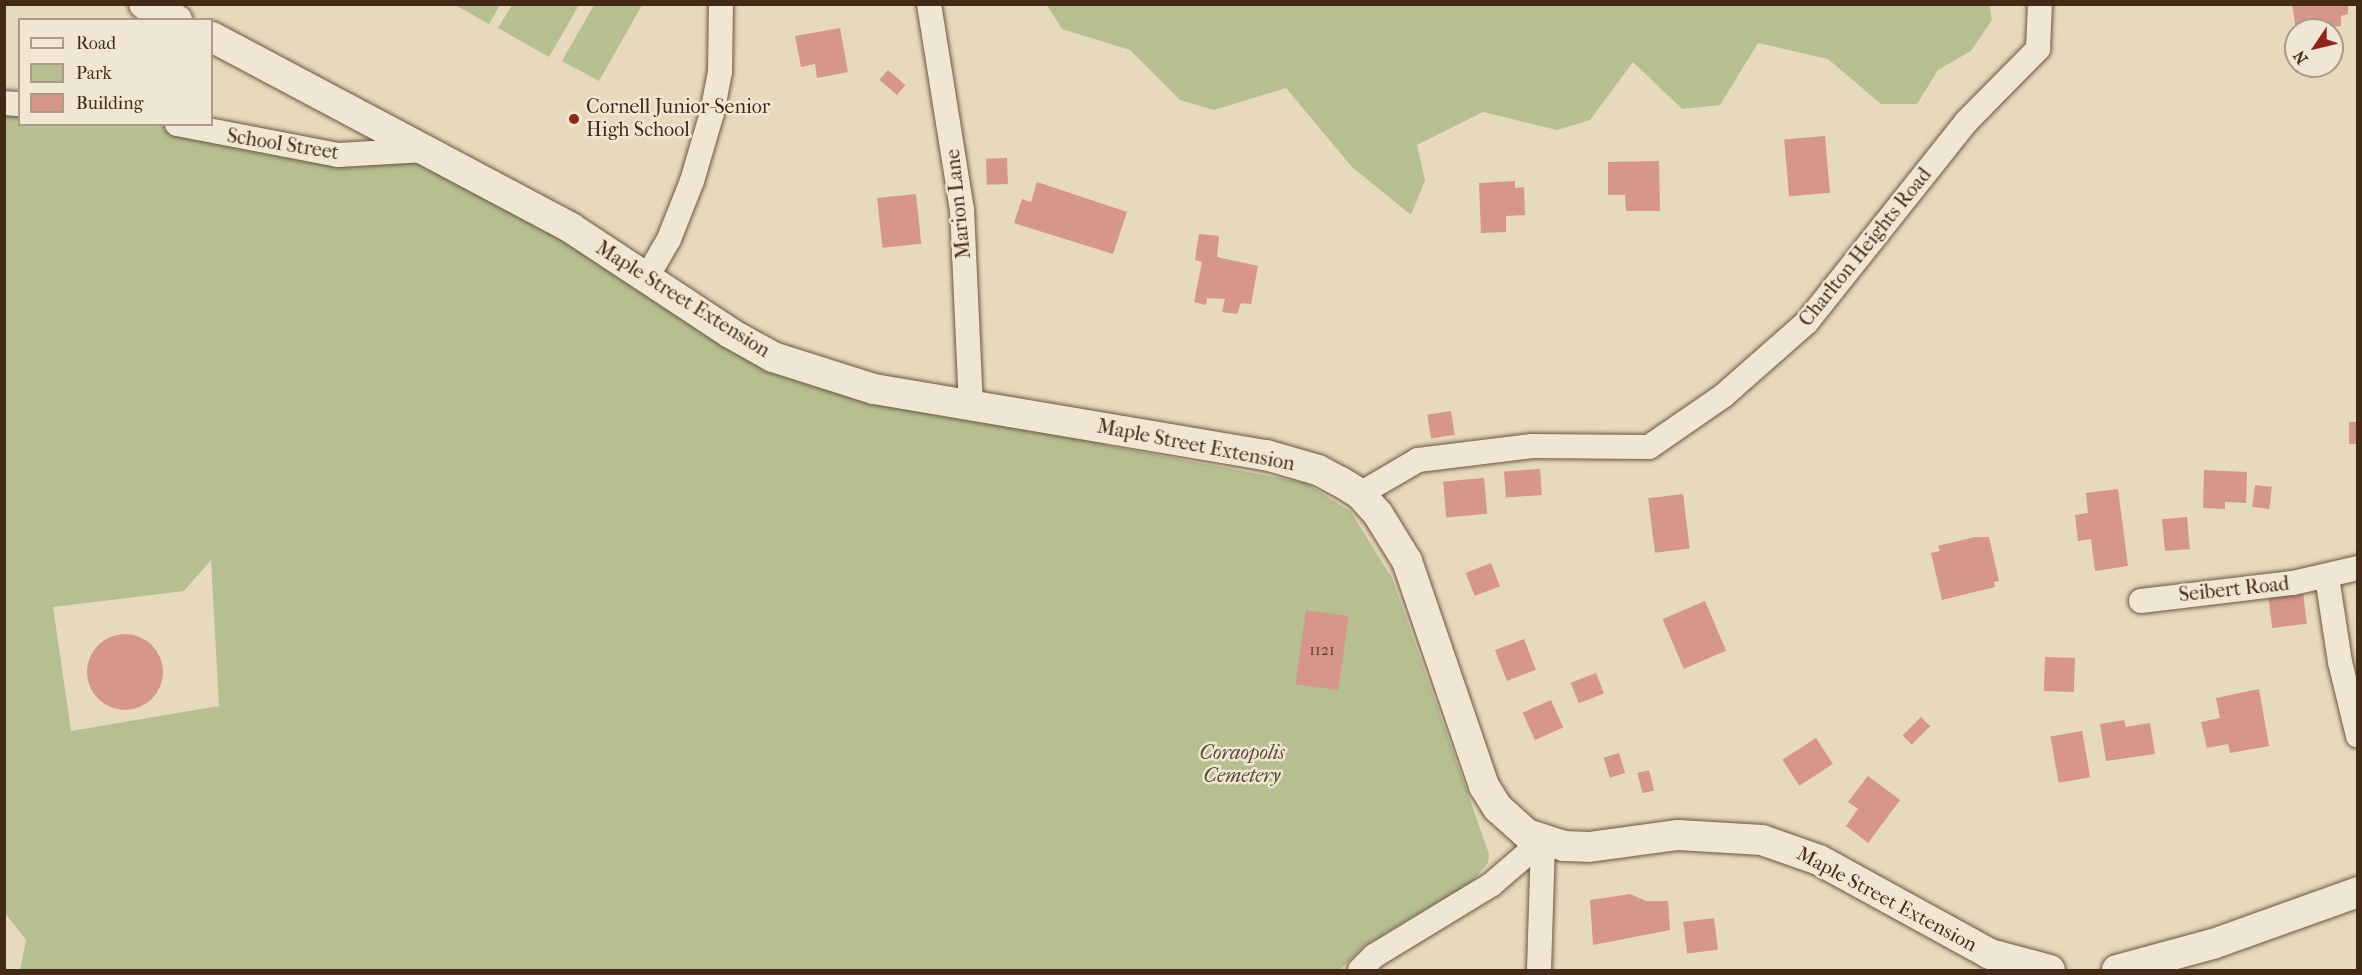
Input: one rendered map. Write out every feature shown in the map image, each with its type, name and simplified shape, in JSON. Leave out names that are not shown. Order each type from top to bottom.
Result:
[{"type":"street","points":[[144,4],[173,18]]},
{"type":"street","points":[[647,278],[669,238],[692,181],[712,113],[720,72],[721,4]]},
{"type":"street","name":"Marion Lane","points":[[929,4],[962,209],[971,405]]},
{"type":"street","name":"Charlton Heights Road","points":[[1360,494],[1418,460],[1532,446],[1649,447],[1723,396],[1807,322],[1966,122],[2038,49],[2040,4]]},
{"type":"street","name":"Maple Street Extension","points":[[213,38],[571,228],[730,333],[773,357],[865,386],[1266,455],[1318,470],[1360,494],[1394,536],[1420,589],[1485,786],[1511,822],[1543,840],[1589,847],[1688,835],[1762,840],[1819,860],[1990,954],[2050,970]]},
{"type":"street","name":"School Street","points":[[187,126],[338,155],[426,150]]},
{"type":"street","name":"Seibert Road","points":[[2141,601],[2327,577],[2358,568]]},
{"type":"street","points":[[2327,577],[2340,662],[2358,736]]},
{"type":"street","points":[[1360,970],[1374,957],[1491,885],[1543,840]]},
{"type":"street","points":[[1539,970],[1543,840]]},
{"type":"street","points":[[2117,970],[2213,944],[2358,892]]},
{"type":"green space","points":[[1989,4],[1992,20],[1971,51],[1938,70],[1917,104],[1881,104],[1828,59],[1758,43],[1720,105],[1682,109],[1633,62],[1590,120],[1557,130],[1483,112],[1417,145],[1425,180],[1411,215],[1352,167],[1286,88],[1214,110],[1180,100],[1130,50],[1062,29],[1047,5]]},
{"type":"green space","points":[[455,5],[500,5],[489,24]]},
{"type":"green space","points":[[512,5],[579,5],[549,57],[498,28]]},
{"type":"green space","points":[[594,5],[642,5],[599,81],[562,61]]},
{"type":"green space","name":"Coraopolis Cemetery","points":[[5,103],[18,104],[18,126],[182,126],[300,150],[426,150],[773,357],[1107,427],[1104,445],[1306,483],[1351,512],[1392,578],[1489,854],[1488,863],[1471,882],[1364,946],[1340,970],[20,970],[26,940],[5,913]],"holes":[[[211,560],[219,706],[71,731],[53,607],[184,591]]]},
{"type":"building","points":[[2292,4],[2348,4],[2348,14],[2341,18],[2294,18]]},
{"type":"building","points":[[840,28],[848,72],[817,78],[815,64],[801,67],[795,36]]},
{"type":"building","points":[[888,70],[905,85],[897,95],[879,80]]},
{"type":"building","points":[[1825,136],[1830,193],[1789,196],[1784,140]]},
{"type":"building","points":[[1007,158],[1008,184],[987,185],[986,159]]},
{"type":"building","points":[[1659,161],[1660,211],[1626,211],[1625,195],[1608,195],[1608,162]]},
{"type":"building","points":[[1515,181],[1515,188],[1524,187],[1525,215],[1506,216],[1506,232],[1481,233],[1479,183]]},
{"type":"building","points":[[1037,182],[1127,212],[1113,254],[1014,223],[1022,199],[1031,202]]},
{"type":"building","points":[[916,194],[921,244],[882,248],[877,198]]},
{"type":"building","points":[[1199,234],[1219,236],[1217,257],[1258,266],[1251,304],[1241,303],[1237,314],[1222,312],[1225,299],[1207,298],[1206,305],[1194,302],[1202,262],[1195,260]]},
{"type":"building","points":[[1451,411],[1455,435],[1431,438],[1427,415]]},
{"type":"building","points":[[2349,422],[2358,422],[2358,444],[2349,444]]},
{"type":"building","points":[[1540,469],[1542,495],[1506,497],[1504,472]]},
{"type":"building","points":[[2204,470],[2247,472],[2246,503],[2225,502],[2225,509],[2203,508]]},
{"type":"building","points":[[1484,478],[1487,514],[1446,517],[1443,482]]},
{"type":"building","points":[[2255,485],[2272,487],[2269,509],[2252,507]]},
{"type":"building","points":[[2118,489],[2128,566],[2095,571],[2091,539],[2078,541],[2075,515],[2088,513],[2086,493]]},
{"type":"building","points":[[1683,494],[1690,549],[1655,553],[1648,498]]},
{"type":"building","points":[[2187,517],[2190,549],[2165,551],[2162,519]]},
{"type":"building","points":[[1975,537],[1989,537],[1999,581],[1994,582],[1995,587],[1942,600],[1931,553],[1940,551],[1938,546]]},
{"type":"building","points":[[1491,563],[1500,586],[1475,596],[1466,573]]},
{"type":"building","points":[[2303,592],[2307,624],[2272,628],[2268,596]]},
{"type":"building","points":[[1705,601],[1726,651],[1684,669],[1663,619]]},
{"type":"building","points":[[1306,610],[1349,616],[1338,690],[1296,684]]},
{"type":"building","points":[[125,634],[140,637],[152,645],[160,657],[163,672],[160,687],[152,699],[140,707],[125,710],[110,707],[98,699],[90,687],[87,672],[90,657],[98,645],[110,637]]},
{"type":"building","points":[[1524,639],[1536,670],[1507,681],[1495,650]]},
{"type":"building","points":[[2045,657],[2075,658],[2074,692],[2044,691]]},
{"type":"building","points":[[1596,673],[1604,694],[1579,703],[1571,683]]},
{"type":"building","points":[[2259,689],[2269,746],[2230,753],[2228,744],[2207,748],[2201,722],[2220,718],[2216,698]]},
{"type":"building","points":[[1551,700],[1563,727],[1535,740],[1523,713]]},
{"type":"building","points":[[1921,717],[1930,726],[1912,745],[1903,735]]},
{"type":"building","points":[[2124,720],[2126,727],[2150,723],[2155,754],[2106,761],[2100,724]]},
{"type":"building","points":[[2082,731],[2090,777],[2059,783],[2050,737]]},
{"type":"building","points":[[1816,738],[1833,764],[1799,786],[1782,760]]},
{"type":"building","points":[[1619,753],[1625,773],[1610,778],[1604,758]]},
{"type":"building","points":[[1649,770],[1654,790],[1642,793],[1637,773]]},
{"type":"building","points":[[1868,776],[1900,800],[1868,843],[1846,826],[1858,809],[1848,802]]},
{"type":"building","points":[[1630,894],[1646,901],[1668,901],[1670,930],[1593,945],[1590,900]]},
{"type":"building","points":[[1714,918],[1718,950],[1687,954],[1683,922]]},
{"type":"place","name":"Cornell Junior-Senior High School","points":[[574,119]]}]
